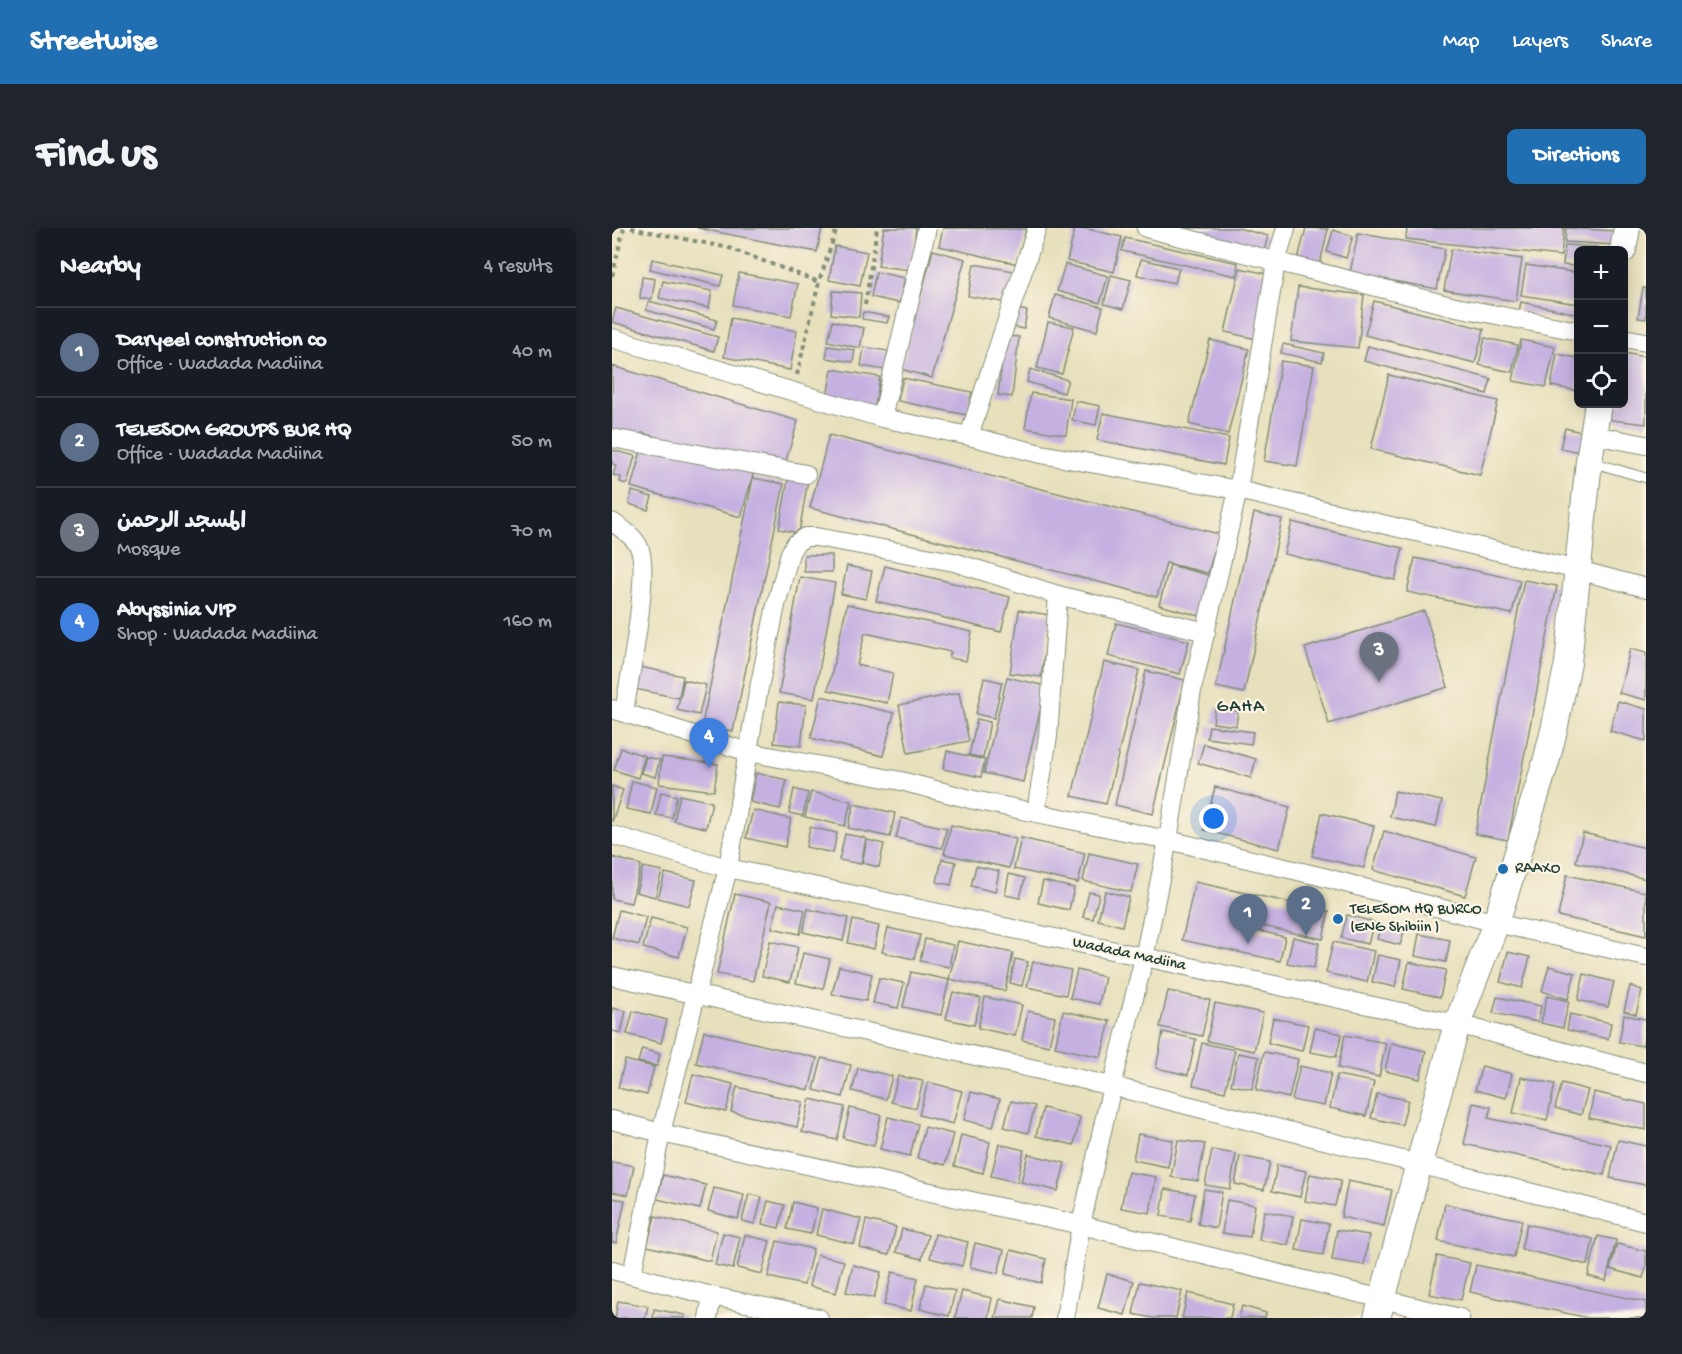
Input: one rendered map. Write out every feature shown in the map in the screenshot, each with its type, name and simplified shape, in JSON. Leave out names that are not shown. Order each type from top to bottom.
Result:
[{"type":"street","points":[[882,418],[927,228]]},
{"type":"street","points":[[969,436],[1037,228]]},
{"type":"street","points":[[1146,228],[1451,306],[1574,330]]},
{"type":"street","points":[[1065,1318],[1081,1224],[1144,958],[1168,840],[1192,690],[1238,490],[1276,262],[1286,228]]},
{"type":"street","points":[[1624,246],[1627,228]]},
{"type":"street","points":[[612,338],[882,418],[1041,454],[1238,490],[1646,588]]},
{"type":"street","points":[[1628,339],[1646,342]]},
{"type":"street","points":[[1379,1309],[1457,1024],[1496,923],[1554,730],[1568,663],[1589,461],[1597,408]]},
{"type":"street","points":[[1594,435],[1646,445]]},
{"type":"street","points":[[612,438],[806,474]]},
{"type":"street","points":[[612,522],[639,546],[643,565],[640,603],[618,711],[748,752],[891,779],[974,800],[1168,840],[1323,877],[1496,923],[1646,957]]},
{"type":"street","points":[[632,1274],[661,1133],[728,868],[758,693],[776,605],[789,553],[795,544],[805,537],[954,562],[1058,595],[1206,632]]},
{"type":"street","points":[[1036,812],[1048,736],[1058,595]]},
{"type":"street","name":"Wadada Madiina","points":[[612,835],[728,868],[1457,1024],[1646,1074]]},
{"type":"street","points":[[612,976],[1112,1086],[1646,1222]]},
{"type":"street","points":[[612,1120],[661,1133],[1081,1224],[1379,1309],[1460,1318]]},
{"type":"street","points":[[612,1270],[712,1296],[819,1318]]},
{"type":"street","points":[[708,1318],[712,1296]]},
{"type":"lane","points":[[1589,461],[1646,478]]},
{"type":"path","points":[[612,276],[624,228]]},
{"type":"path","points":[[631,228],[729,248],[819,282]]},
{"type":"path","points":[[793,392],[819,282],[837,228]]},
{"type":"path","points":[[865,305],[877,228]]},
{"type":"building","points":[[697,228],[822,228],[817,252]]},
{"type":"building","points":[[884,228],[916,228],[911,270],[878,266]]},
{"type":"building","points":[[943,228],[1026,229],[1018,264],[939,246]]},
{"type":"building","points":[[1075,228],[1122,237],[1114,272],[1067,261]]},
{"type":"building","points":[[1167,228],[1238,228],[1268,236],[1263,255]]},
{"type":"building","points":[[1306,228],[1328,229],[1320,264],[1298,259]]},
{"type":"building","points":[[1407,228],[1564,228],[1561,256],[1406,239]]},
{"type":"building","points":[[1566,228],[1616,231],[1615,245],[1565,242]]},
{"type":"building","points":[[1333,230],[1353,236],[1346,258],[1327,252]]},
{"type":"building","points":[[1358,233],[1445,249],[1437,289],[1350,273]]},
{"type":"building","points":[[1125,238],[1238,263],[1236,276],[1122,251]]},
{"type":"building","points":[[1565,245],[1581,246],[1574,246],[1574,266],[1563,265]]},
{"type":"building","points":[[835,246],[867,252],[860,286],[829,280]]},
{"type":"building","points":[[1451,249],[1522,259],[1516,301],[1444,290]]},
{"type":"building","points":[[933,250],[965,259],[932,378],[901,369]]},
{"type":"building","points":[[652,259],[723,275],[720,286],[650,269]]},
{"type":"building","points":[[1141,259],[1179,268],[1175,283],[1137,275]]},
{"type":"building","points":[[974,264],[1014,271],[1008,303],[968,296]]},
{"type":"building","points":[[1065,264],[1108,276],[1100,303],[1057,291]]},
{"type":"building","points":[[1526,265],[1574,272],[1574,303],[1521,295]]},
{"type":"building","points":[[1240,268],[1272,275],[1257,339],[1225,332]]},
{"type":"building","points":[[876,272],[905,278],[899,303],[871,297]]},
{"type":"building","points":[[739,273],[798,284],[791,316],[733,305]]},
{"type":"building","points":[[1111,275],[1131,280],[1123,309],[1104,304]]},
{"type":"building","points":[[642,277],[655,279],[652,299],[640,298]]},
{"type":"building","points":[[663,281],[712,291],[709,308],[659,298]]},
{"type":"building","points":[[1298,287],[1364,295],[1358,348],[1291,341]]},
{"type":"building","points":[[1643,288],[1646,288],[1646,319],[1638,318]]},
{"type":"building","points":[[833,291],[861,293],[859,317],[831,314]]},
{"type":"building","points":[[1055,295],[1103,307],[1097,331],[1049,318]]},
{"type":"building","points":[[649,301],[717,320],[714,329],[646,310]]},
{"type":"building","points":[[1374,301],[1484,329],[1475,363],[1365,335]]},
{"type":"building","points":[[1521,302],[1574,313],[1574,323],[1519,311]]},
{"type":"building","points":[[616,308],[718,337],[714,351],[612,322]]},
{"type":"building","points":[[1013,308],[1027,311],[1024,329],[1009,326]]},
{"type":"building","points":[[863,312],[889,317],[887,323],[862,319]]},
{"type":"building","points":[[731,318],[797,331],[790,370],[724,357]]},
{"type":"building","points":[[833,321],[864,328],[860,348],[828,341]]},
{"type":"building","points":[[1048,322],[1074,327],[1062,374],[1037,368]]},
{"type":"building","points":[[1005,336],[1019,337],[1012,397],[998,395]]},
{"type":"building","points":[[1485,338],[1518,345],[1512,372],[1479,365]]},
{"type":"building","points":[[1210,340],[1249,349],[1228,434],[1189,424]]},
{"type":"building","points":[[1521,340],[1555,347],[1546,387],[1513,381]]},
{"type":"building","points":[[1283,344],[1324,353],[1322,362],[1281,353]]},
{"type":"building","points":[[828,346],[855,350],[853,362],[826,358]]},
{"type":"building","points":[[1368,346],[1491,379],[1487,394],[1364,361]]},
{"type":"building","points":[[864,347],[888,351],[885,370],[861,366]]},
{"type":"building","points":[[1557,354],[1574,357],[1574,390],[1551,386]]},
{"type":"building","points":[[1628,354],[1646,357],[1646,424],[1612,420],[1606,417],[1605,408],[1628,408]]},
{"type":"building","points":[[1281,361],[1314,366],[1297,466],[1264,461]]},
{"type":"building","points":[[612,366],[798,421],[782,474],[642,433],[637,451],[612,444]]},
{"type":"building","points":[[832,369],[880,377],[875,406],[827,397]]},
{"type":"building","points":[[1030,369],[1068,380],[1064,393],[1027,382]]},
{"type":"building","points":[[1389,375],[1498,401],[1480,475],[1371,449]]},
{"type":"building","points":[[903,378],[972,392],[967,415],[898,401]]},
{"type":"building","points":[[1031,393],[1071,399],[1066,435],[1025,428]]},
{"type":"building","points":[[1076,401],[1100,406],[1096,425],[1072,420]]},
{"type":"building","points":[[1103,413],[1229,438],[1224,465],[1097,440]]},
{"type":"building","points":[[1565,428],[1589,434],[1584,453],[1560,448]]},
{"type":"building","points":[[829,435],[1219,534],[1208,573],[1166,563],[1157,597],[810,508]]},
{"type":"building","points":[[644,440],[754,471],[741,517],[631,487]]},
{"type":"building","points":[[612,450],[635,456],[627,484],[620,482],[621,477],[613,475],[616,465],[612,464]]},
{"type":"building","points":[[791,464],[810,468],[799,533],[779,529]]},
{"type":"building","points":[[753,478],[784,484],[733,731],[702,725]]},
{"type":"building","points":[[632,491],[652,497],[648,510],[629,504]]},
{"type":"building","points":[[1254,513],[1282,519],[1244,693],[1216,687]]},
{"type":"building","points":[[1292,522],[1403,548],[1395,580],[1284,554]]},
{"type":"building","points":[[804,555],[832,555],[832,572],[804,572]]},
{"type":"building","points":[[1415,558],[1520,580],[1512,614],[1407,592]]},
{"type":"building","points":[[1170,565],[1215,577],[1204,617],[1159,605]]},
{"type":"building","points":[[847,566],[872,571],[866,599],[841,594]]},
{"type":"building","points":[[885,566],[1010,597],[1001,632],[876,601]]},
{"type":"building","points":[[800,577],[835,583],[814,699],[779,693]]},
{"type":"building","points":[[1524,580],[1557,586],[1508,840],[1475,834]]},
{"type":"building","points":[[847,604],[972,632],[966,661],[949,658],[951,652],[865,633],[857,665],[893,673],[887,703],[828,690]]},
{"type":"building","points":[[1019,610],[1050,615],[1041,677],[1010,673]]},
{"type":"building","points":[[1424,611],[1448,687],[1329,724],[1305,648]]},
{"type":"building","points":[[1116,623],[1189,641],[1180,674],[1108,656]]},
{"type":"building","points":[[1630,649],[1646,653],[1646,700],[1619,693]]},
{"type":"building","points":[[1104,662],[1139,670],[1106,804],[1072,796]]},
{"type":"building","points":[[640,667],[683,676],[679,698],[635,689]]},
{"type":"building","points":[[1146,671],[1185,680],[1153,814],[1115,805]]},
{"type":"building","points":[[1007,677],[1046,686],[1023,782],[984,773]]},
{"type":"building","points":[[984,678],[1002,682],[994,718],[976,714]]},
{"type":"building","points":[[684,680],[706,685],[699,715],[677,710]]},
{"type":"building","points":[[959,693],[969,741],[908,753],[899,705]]},
{"type":"building","points":[[821,696],[894,713],[883,756],[811,738]]},
{"type":"building","points":[[1618,701],[1646,709],[1646,741],[1610,731]]},
{"type":"building","points":[[779,702],[806,705],[801,746],[774,743]]},
{"type":"building","points":[[1215,708],[1238,711],[1236,726],[1213,723]]},
{"type":"building","points":[[977,719],[990,722],[983,758],[969,755]]},
{"type":"building","points":[[1209,726],[1253,732],[1251,744],[1207,738]]},
{"type":"building","points":[[1204,744],[1256,759],[1251,778],[1198,763]]},
{"type":"building","points":[[621,748],[645,756],[638,778],[614,770]]},
{"type":"building","points":[[947,751],[985,760],[981,777],[943,769]]},
{"type":"building","points":[[646,757],[660,760],[655,777],[641,773]]},
{"type":"building","points":[[662,757],[718,764],[714,791],[659,784]]},
{"type":"building","points":[[756,773],[787,780],[780,809],[750,802]]},
{"type":"building","points":[[632,781],[657,787],[651,814],[626,809]]},
{"type":"building","points":[[612,786],[623,790],[612,822]]},
{"type":"building","points":[[1215,787],[1290,807],[1279,849],[1204,830]]},
{"type":"building","points":[[794,789],[808,793],[803,816],[789,813]]},
{"type":"building","points":[[1395,791],[1442,801],[1436,827],[1390,817]]},
{"type":"building","points":[[661,792],[677,796],[672,818],[656,815]]},
{"type":"building","points":[[811,792],[851,801],[845,826],[805,817]]},
{"type":"building","points":[[680,795],[712,802],[706,828],[674,821]]},
{"type":"building","points":[[854,804],[895,813],[890,837],[848,828]]},
{"type":"building","points":[[753,810],[791,819],[785,847],[746,838]]},
{"type":"building","points":[[1322,813],[1374,826],[1364,868],[1312,856]]},
{"type":"building","points":[[901,818],[947,828],[942,848],[896,838]]},
{"type":"building","points":[[951,825],[1016,839],[1009,868],[944,854]]},
{"type":"building","points":[[810,827],[837,833],[833,853],[806,847]]},
{"type":"building","points":[[1384,831],[1476,857],[1465,896],[1373,870]]},
{"type":"building","points":[[1583,833],[1646,848],[1646,879],[1576,862]]},
{"type":"building","points":[[845,834],[866,838],[861,864],[839,860]]},
{"type":"building","points":[[1021,838],[1085,853],[1078,883],[1014,869]]},
{"type":"building","points":[[867,840],[884,844],[879,867],[862,863]]},
{"type":"building","points":[[1089,853],[1138,864],[1131,892],[1083,881]]},
{"type":"building","points":[[612,857],[641,865],[631,903],[612,899]]},
{"type":"building","points":[[942,859],[956,862],[951,885],[937,882]]},
{"type":"building","points":[[976,866],[999,871],[995,892],[971,886]]},
{"type":"building","points":[[643,867],[662,871],[655,897],[636,892]]},
{"type":"building","points":[[665,873],[696,880],[689,906],[658,898]]},
{"type":"building","points":[[1009,874],[1025,878],[1020,898],[1005,895]]},
{"type":"building","points":[[1567,875],[1646,892],[1646,936],[1558,916]]},
{"type":"building","points":[[1043,881],[1074,888],[1069,910],[1038,903]]},
{"type":"building","points":[[1195,882],[1329,911],[1323,939],[1239,921],[1238,926],[1285,937],[1280,961],[1182,940]]},
{"type":"building","points":[[1105,891],[1129,897],[1122,926],[1098,920]]},
{"type":"building","points":[[1089,892],[1099,894],[1093,919],[1083,917]]},
{"type":"building","points":[[735,894],[771,902],[753,981],[717,974]]},
{"type":"building","points":[[778,904],[805,910],[800,934],[772,928]]},
{"type":"building","points":[[808,909],[848,918],[843,941],[803,932]]},
{"type":"building","points":[[619,910],[646,917],[639,945],[612,938]]},
{"type":"building","points":[[1347,915],[1374,922],[1368,944],[1341,938]]},
{"type":"building","points":[[651,918],[687,927],[679,957],[643,948]]},
{"type":"building","points":[[853,920],[879,926],[874,949],[848,943]]},
{"type":"building","points":[[1381,925],[1404,932],[1400,945],[1377,939]]},
{"type":"building","points":[[888,928],[920,935],[914,959],[882,952]]},
{"type":"building","points":[[1419,934],[1450,940],[1446,962],[1415,956]]},
{"type":"building","points":[[1293,937],[1319,943],[1314,968],[1287,963]]},
{"type":"building","points":[[925,939],[953,945],[949,967],[920,961]]},
{"type":"building","points":[[770,941],[798,947],[790,982],[762,976]]},
{"type":"building","points":[[958,941],[1013,953],[1005,991],[949,979]]},
{"type":"building","points":[[1333,942],[1374,951],[1367,982],[1326,973]]},
{"type":"building","points":[[1508,952],[1530,957],[1522,988],[1500,982]]},
{"type":"building","points":[[803,953],[830,959],[823,989],[796,983]]},
{"type":"building","points":[[1378,955],[1401,960],[1395,987],[1372,982]]},
{"type":"building","points":[[1015,959],[1028,962],[1022,986],[1010,983]]},
{"type":"building","points":[[1033,962],[1071,970],[1066,995],[1027,987]]},
{"type":"building","points":[[1409,962],[1446,970],[1440,997],[1403,989]]},
{"type":"building","points":[[839,966],[872,974],[866,1001],[832,994]]},
{"type":"building","points":[[1549,966],[1575,973],[1568,999],[1542,991]]},
{"type":"building","points":[[1077,970],[1105,977],[1099,1004],[1070,998]]},
{"type":"building","points":[[911,972],[949,980],[941,1015],[903,1007]]},
{"type":"building","points":[[1584,974],[1614,982],[1608,1007],[1578,1000]]},
{"type":"building","points":[[879,978],[904,983],[898,1008],[873,1003]]},
{"type":"building","points":[[1630,986],[1642,990],[1636,1014],[1624,1011]]},
{"type":"building","points":[[1168,991],[1210,1000],[1202,1036],[1160,1027]]},
{"type":"building","points":[[953,992],[981,998],[974,1025],[946,1019]]},
{"type":"building","points":[[1547,996],[1569,1001],[1563,1028],[1541,1023]]},
{"type":"building","points":[[985,997],[1022,1005],[1015,1036],[978,1028]]},
{"type":"building","points":[[1497,997],[1541,1006],[1538,1022],[1493,1013]]},
{"type":"building","points":[[1215,1003],[1263,1013],[1254,1051],[1207,1041]]},
{"type":"building","points":[[612,1008],[626,1011],[621,1033],[612,1031]]},
{"type":"building","points":[[633,1011],[667,1020],[661,1043],[627,1034]]},
{"type":"building","points":[[1028,1011],[1055,1017],[1049,1046],[1022,1040]]},
{"type":"building","points":[[1063,1011],[1110,1021],[1101,1057],[1055,1047]]},
{"type":"building","points":[[1570,1014],[1611,1023],[1608,1039],[1567,1030]]},
{"type":"building","points":[[1624,1015],[1646,1019],[1643,1046],[1619,1042]]},
{"type":"building","points":[[1273,1018],[1308,1025],[1302,1051],[1268,1043]]},
{"type":"building","points":[[1315,1028],[1342,1034],[1336,1057],[1310,1052]]},
{"type":"building","points":[[704,1031],[817,1058],[809,1090],[696,1063]]},
{"type":"building","points":[[1163,1032],[1196,1039],[1188,1075],[1156,1068]]},
{"type":"building","points":[[1345,1035],[1386,1043],[1379,1077],[1338,1068]]},
{"type":"building","points":[[1202,1043],[1235,1050],[1225,1092],[1193,1085]]},
{"type":"building","points":[[1391,1043],[1426,1051],[1420,1079],[1385,1071]]},
{"type":"building","points":[[642,1049],[660,1054],[657,1066],[638,1062]]},
{"type":"building","points":[[1264,1052],[1298,1059],[1289,1098],[1256,1090]]},
{"type":"building","points":[[1238,1053],[1259,1057],[1252,1089],[1231,1085]]},
{"type":"building","points":[[822,1058],[851,1065],[843,1097],[814,1090]]},
{"type":"building","points":[[625,1060],[654,1067],[647,1095],[618,1088]]},
{"type":"building","points":[[1300,1066],[1331,1073],[1324,1106],[1292,1100]]},
{"type":"building","points":[[1482,1066],[1512,1074],[1506,1098],[1475,1090]]},
{"type":"building","points":[[858,1068],[892,1076],[886,1099],[852,1091]]},
{"type":"building","points":[[693,1074],[733,1084],[726,1112],[686,1102]]},
{"type":"building","points":[[1337,1075],[1374,1082],[1366,1116],[1330,1108]]},
{"type":"building","points":[[898,1076],[923,1081],[916,1108],[891,1102]]},
{"type":"building","points":[[1521,1077],[1555,1084],[1547,1120],[1513,1113]]},
{"type":"building","points":[[928,1082],[962,1091],[953,1124],[919,1115]]},
{"type":"building","points":[[1562,1083],[1588,1090],[1581,1115],[1555,1108]]},
{"type":"building","points":[[737,1087],[803,1102],[797,1127],[731,1112]]},
{"type":"building","points":[[971,1092],[1000,1099],[993,1127],[964,1120]]},
{"type":"building","points":[[1594,1092],[1646,1104],[1646,1130],[1589,1118]]},
{"type":"building","points":[[1377,1094],[1408,1100],[1402,1125],[1371,1118]]},
{"type":"building","points":[[810,1099],[845,1107],[837,1140],[802,1132]]},
{"type":"building","points":[[1011,1101],[1035,1106],[1028,1133],[1004,1127]]},
{"type":"building","points":[[1473,1103],[1491,1107],[1488,1118],[1611,1145],[1604,1175],[1464,1144]]},
{"type":"building","points":[[850,1108],[881,1115],[874,1146],[843,1138]]},
{"type":"building","points":[[1043,1108],[1080,1117],[1074,1145],[1036,1136]]},
{"type":"building","points":[[888,1117],[918,1124],[910,1156],[880,1149]]},
{"type":"building","points":[[925,1127],[953,1134],[945,1165],[917,1158]]},
{"type":"building","points":[[1138,1134],[1173,1140],[1168,1167],[1133,1160]]},
{"type":"building","points":[[961,1135],[990,1142],[983,1173],[954,1166]]},
{"type":"building","points":[[1178,1140],[1205,1144],[1198,1181],[1171,1177]]},
{"type":"building","points":[[1618,1140],[1646,1146],[1646,1185],[1610,1178]]},
{"type":"building","points":[[999,1144],[1024,1150],[1017,1182],[991,1176]]},
{"type":"building","points":[[1212,1150],[1236,1154],[1230,1189],[1205,1185]]},
{"type":"building","points":[[1028,1154],[1065,1163],[1058,1191],[1021,1182]]},
{"type":"building","points":[[1240,1156],[1270,1162],[1264,1190],[1235,1184]]},
{"type":"building","points":[[612,1162],[634,1166],[628,1195],[612,1192]]},
{"type":"building","points":[[1277,1165],[1306,1171],[1300,1197],[1272,1191]]},
{"type":"building","points":[[1128,1172],[1156,1177],[1150,1213],[1121,1208]]},
{"type":"building","points":[[1310,1174],[1341,1180],[1335,1206],[1305,1201]]},
{"type":"building","points":[[663,1175],[706,1185],[700,1209],[657,1199]]},
{"type":"building","points":[[1348,1181],[1392,1190],[1384,1226],[1341,1217]]},
{"type":"building","points":[[714,1188],[744,1195],[738,1219],[708,1211]]},
{"type":"building","points":[[1165,1189],[1195,1194],[1190,1221],[1161,1216]]},
{"type":"building","points":[[1204,1189],[1222,1192],[1216,1228],[1198,1224]]},
{"type":"building","points":[[749,1194],[762,1197],[755,1224],[742,1221]]},
{"type":"building","points":[[612,1198],[625,1200],[616,1243],[612,1242]]},
{"type":"building","points":[[1227,1200],[1255,1205],[1250,1237],[1222,1233]]},
{"type":"building","points":[[768,1201],[785,1205],[779,1228],[762,1224]]},
{"type":"building","points":[[793,1202],[817,1208],[811,1234],[787,1229]]},
{"type":"building","points":[[1445,1204],[1522,1220],[1514,1257],[1438,1241]]},
{"type":"building","points":[[822,1209],[861,1219],[854,1244],[816,1235]]},
{"type":"building","points":[[1264,1211],[1293,1216],[1288,1245],[1259,1240]]},
{"type":"building","points":[[655,1216],[717,1231],[710,1261],[647,1246]]},
{"type":"building","points":[[1302,1219],[1329,1224],[1323,1255],[1296,1250]]},
{"type":"building","points":[[866,1220],[896,1227],[889,1255],[860,1248]]},
{"type":"building","points":[[1527,1224],[1593,1239],[1588,1265],[1521,1249]]},
{"type":"building","points":[[902,1229],[928,1235],[922,1259],[896,1252]]},
{"type":"building","points":[[1337,1230],[1369,1235],[1364,1265],[1332,1260]]},
{"type":"building","points":[[723,1233],[740,1237],[733,1269],[715,1265]]},
{"type":"building","points":[[935,1234],[968,1242],[962,1266],[930,1258]]},
{"type":"building","points":[[745,1235],[770,1241],[762,1274],[737,1268]]},
{"type":"building","points":[[1598,1236],[1616,1240],[1606,1281],[1588,1276]]},
{"type":"building","points":[[777,1241],[813,1249],[804,1285],[768,1277]]},
{"type":"building","points":[[975,1243],[1004,1250],[998,1273],[970,1267]]},
{"type":"building","points":[[1617,1244],[1646,1251],[1646,1268],[1643,1278],[1610,1269]]},
{"type":"building","points":[[1011,1250],[1046,1259],[1041,1283],[1005,1274]]},
{"type":"building","points":[[817,1255],[844,1261],[836,1293],[809,1286]]},
{"type":"building","points":[[1437,1256],[1470,1263],[1461,1300],[1429,1294]]},
{"type":"building","points":[[853,1265],[881,1272],[874,1298],[846,1292]]},
{"type":"building","points":[[1476,1265],[1646,1302],[1646,1318],[1588,1318],[1470,1292]]},
{"type":"building","points":[[892,1272],[918,1278],[911,1311],[884,1305]]},
{"type":"building","points":[[1107,1274],[1134,1281],[1125,1315],[1098,1308]]},
{"type":"building","points":[[1140,1282],[1182,1291],[1176,1318],[1152,1318],[1133,1314]]},
{"type":"building","points":[[926,1284],[955,1291],[949,1316],[920,1309]]},
{"type":"building","points":[[962,1291],[992,1298],[988,1318],[955,1318]]},
{"type":"building","points":[[1188,1293],[1233,1304],[1230,1318],[1182,1318]]},
{"type":"building","points":[[1000,1299],[1034,1307],[1032,1318],[995,1318]]},
{"type":"building","points":[[618,1301],[648,1306],[645,1318],[615,1318]]},
{"type":"building","points":[[1242,1306],[1266,1313],[1265,1318],[1239,1318]]},
{"type":"building","points":[[654,1309],[685,1315],[685,1318],[653,1318]]},
{"type":"place","name":"المسجد الرحمن","points":[[1379,682]]},
{"type":"place","name":"Abyssinia VIP","points":[[709,768]]},
{"type":"place","name":"RAAXO","points":[[1503,869]]},
{"type":"place","name":"TELESOM HQ BURCO (ENG Shibiin )","points":[[1338,919]]},
{"type":"place","name":"TELESOM GROUPS BUR HQ","points":[[1306,936]]},
{"type":"place","name":"Daryeel construction co","points":[[1248,944]]},
{"type":"district","name":"GAHA","points":[[1241,707]]}]
